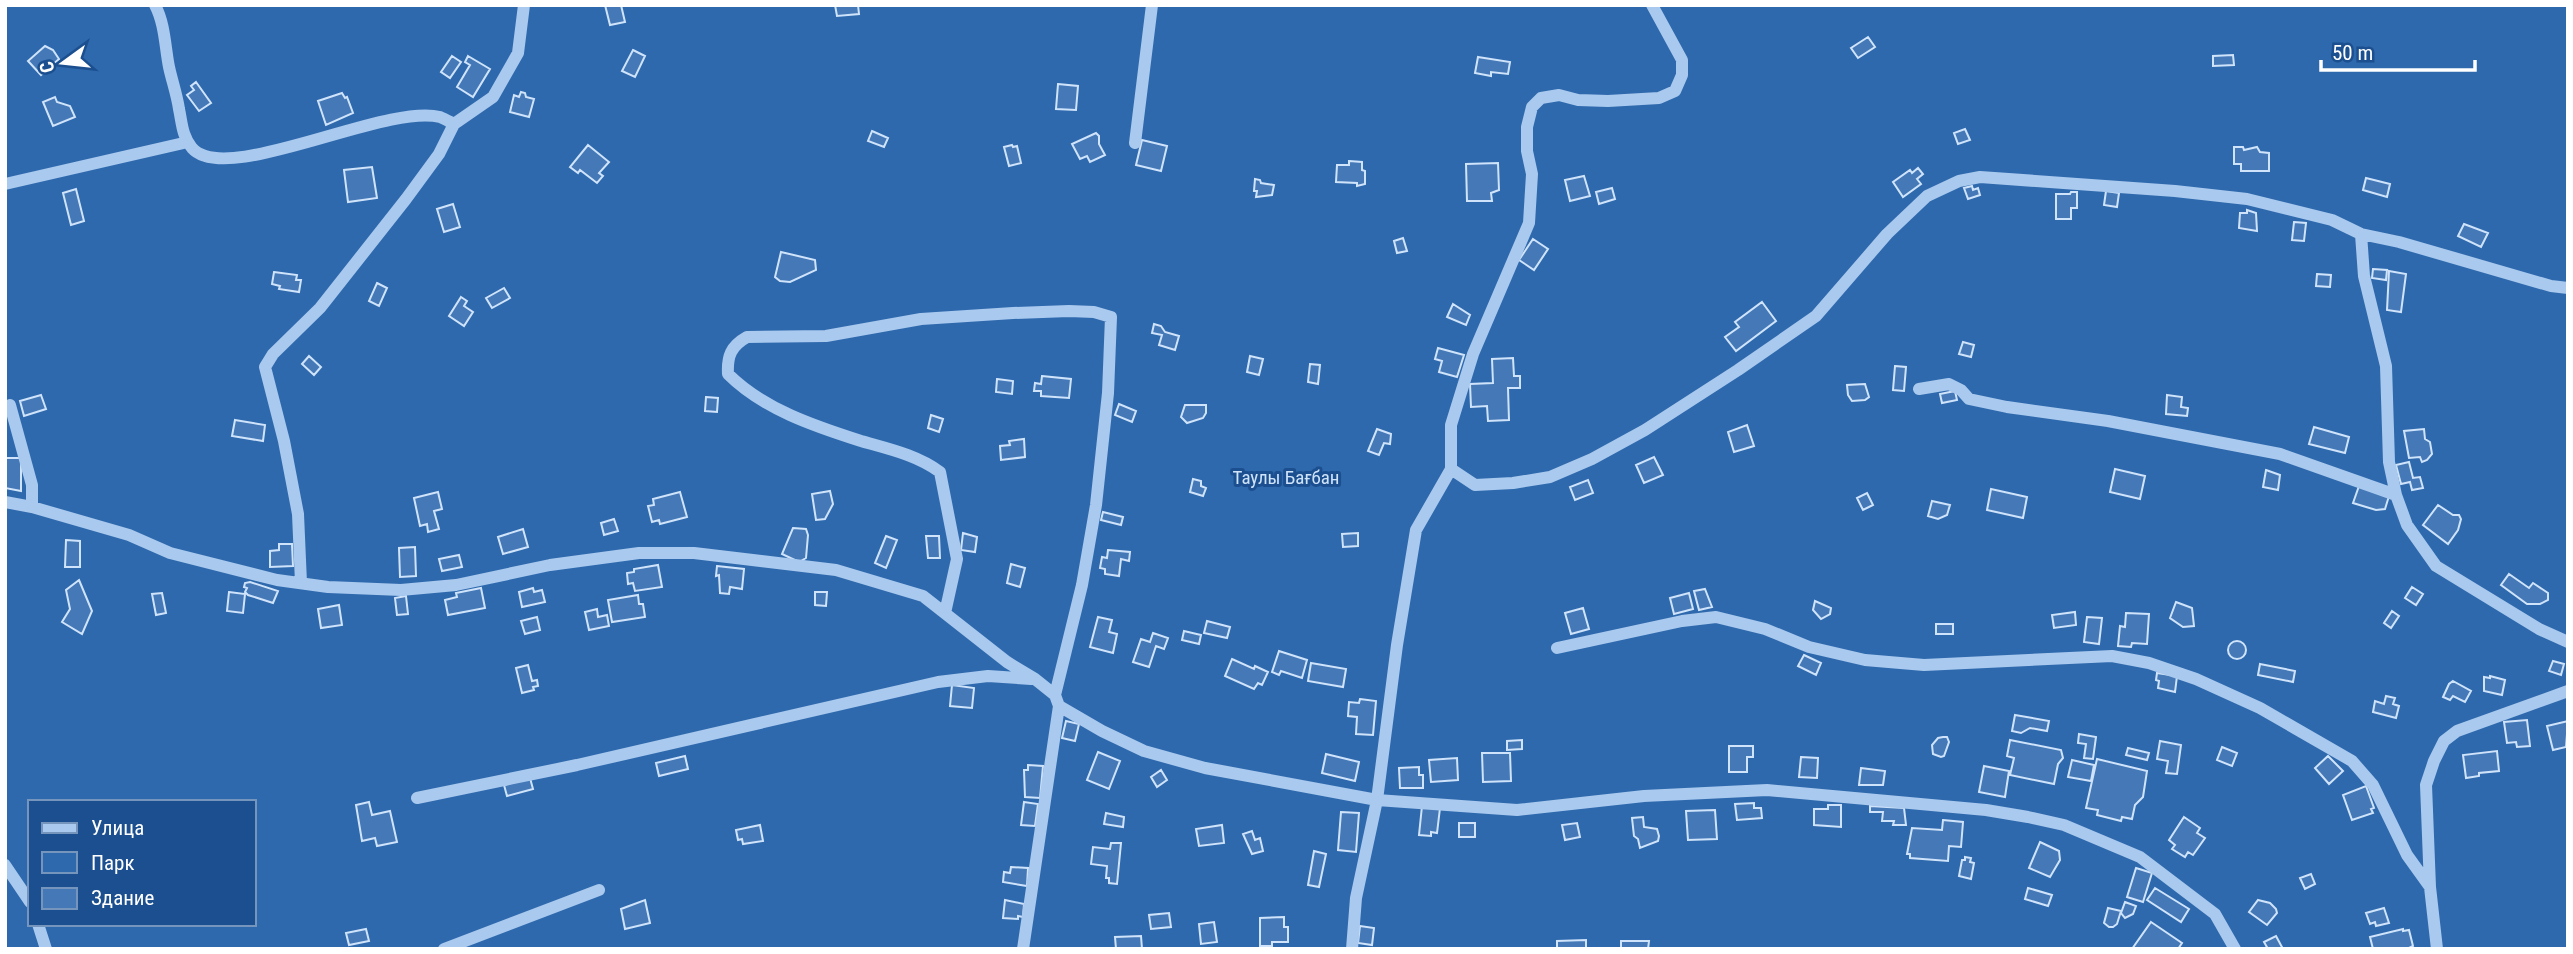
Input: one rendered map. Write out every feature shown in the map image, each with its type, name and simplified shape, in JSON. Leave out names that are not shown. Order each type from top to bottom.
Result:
[{"type":"street","points":[[155,5],[181,127],[193,150],[206,158],[263,154],[372,124],[424,117],[439,117],[454,124]]},
{"type":"street","points":[[301,583],[298,514],[284,441],[265,367],[273,354],[320,308],[344,278],[430,165],[454,124],[493,97],[518,53],[524,5]]},
{"type":"street","points":[[1135,143],[1152,5]]},
{"type":"street","points":[[1352,949],[1356,898],[1377,800],[1397,645],[1416,530],[1451,469],[1451,425],[1473,355],[1529,223],[1532,174],[1527,151],[1527,127],[1532,107],[1541,98],[1559,95],[1578,100],[1608,101],[1659,98],[1675,92],[1682,75],[1682,61],[1652,5]]},
{"type":"street","points":[[5,184],[188,142]]},
{"type":"street","points":[[1451,469],[1475,485],[1550,477],[1592,459],[1645,430],[1816,316],[1887,234],[1927,196],[1959,181],[1980,177],[2247,199],[2332,220],[2361,234],[2399,242],[2551,286],[2568,288]]},
{"type":"street","points":[[2361,234],[2364,276],[2386,366],[2389,462],[2396,495],[2407,525],[2436,565],[2539,629],[2568,642]]},
{"type":"street","points":[[946,613],[957,559],[940,472],[926,462],[831,432],[774,407],[750,393],[728,374],[727,359],[736,343],[747,337],[826,336],[921,319],[1069,311],[1094,312],[1111,317],[1108,393],[1096,505],[1057,701],[1023,949]]},
{"type":"street","points":[[1919,389],[1949,384],[1961,390],[1969,399],[2108,421],[2280,454],[2396,495]]},
{"type":"street","points":[[10,405],[32,485],[32,506]]},
{"type":"street","points":[[5,502],[32,506],[129,535],[170,553],[277,580],[328,587],[401,590],[456,585],[550,565],[639,553],[694,553],[836,570],[923,596],[1007,662],[1035,679],[1057,701],[1102,732],[1144,751],[1237,776],[1377,800],[1517,810],[1644,796],[1767,790],[1986,810],[2028,817],[2064,825],[2140,857],[2216,914],[2235,949]]},
{"type":"street","points":[[1557,648],[1682,621],[1716,617],[1765,629],[1809,647],[1864,660],[1924,665],[2112,656],[2149,663],[2196,679],[2260,708],[2352,761],[2373,785],[2407,855],[2430,887]]},
{"type":"street","points":[[417,798],[577,765],[938,682],[988,676],[1035,679]]},
{"type":"street","points":[[2437,949],[2430,887],[2426,785],[2444,741],[2457,730],[2568,691]]},
{"type":"street","points":[[5,865],[28,899]]},
{"type":"street","points":[[444,949],[599,890]]},
{"type":"street","points":[[39,926],[46,949]]},
{"type":"green space","name":"Таулы Бағбан","points":[[5,5],[2568,5],[2568,949],[5,949]]},
{"type":"building","points":[[605,5],[621,5],[625,22],[610,25]]},
{"type":"building","points":[[835,5],[858,5],[859,14],[837,16]]},
{"type":"building","points":[[1868,37],[1875,47],[1858,58],[1851,48]]},
{"type":"building","points":[[45,46],[53,50],[59,59],[41,75],[28,61]]},
{"type":"building","points":[[633,50],[645,56],[635,77],[622,71]]},
{"type":"building","points":[[2233,55],[2234,65],[2213,66],[2213,56]]},
{"type":"building","points":[[452,56],[461,62],[450,78],[441,72]]},
{"type":"building","points":[[468,56],[490,69],[473,97],[457,87],[470,65],[465,62]]},
{"type":"building","points":[[1478,57],[1510,62],[1508,74],[1491,72],[1491,76],[1475,73]]},
{"type":"building","points":[[196,82],[211,103],[199,111],[187,95],[194,90],[191,86]]},
{"type":"building","points":[[1058,84],[1078,86],[1076,110],[1056,109]]},
{"type":"building","points":[[521,92],[534,99],[529,117],[510,112],[514,95],[519,97]]},
{"type":"building","points":[[342,93],[347,97],[353,113],[326,125],[318,101]]},
{"type":"building","points":[[55,97],[57,102],[70,106],[75,117],[53,126],[43,102]]},
{"type":"building","points":[[1965,129],[1970,140],[1958,144],[1954,133]]},
{"type":"building","points":[[872,131],[888,138],[884,147],[868,141]]},
{"type":"building","points":[[1096,133],[1105,155],[1090,162],[1087,156],[1080,159],[1072,144]]},
{"type":"building","points":[[1142,140],[1167,146],[1161,171],[1136,165]]},
{"type":"building","points":[[588,145],[609,162],[599,173],[603,176],[597,183],[580,170],[578,173],[570,167]]},
{"type":"building","points":[[1017,146],[1021,163],[1009,166],[1004,147]]},
{"type":"building","points":[[2234,147],[2243,147],[2244,150],[2257,147],[2260,152],[2269,153],[2269,171],[2241,171],[2241,164],[2234,164]]},
{"type":"building","points":[[1349,161],[1362,162],[1365,184],[1357,186],[1357,183],[1336,182],[1337,165],[1349,165]]},
{"type":"building","points":[[1498,163],[1499,190],[1491,193],[1492,201],[1467,201],[1466,164]]},
{"type":"building","points":[[372,167],[377,198],[348,202],[344,170]]},
{"type":"building","points":[[1918,168],[1923,174],[1917,179],[1921,184],[1903,197],[1893,182],[1910,170],[1912,173]]},
{"type":"building","points":[[1584,176],[1590,196],[1570,201],[1565,180]]},
{"type":"building","points":[[2366,178],[2390,184],[2387,197],[2363,190]]},
{"type":"building","points":[[1255,179],[1274,185],[1272,195],[1256,197]]},
{"type":"building","points":[[1972,186],[1973,190],[1978,188],[1980,195],[1968,199],[1964,188]]},
{"type":"building","points":[[1612,188],[1615,199],[1599,204],[1596,192]]},
{"type":"building","points":[[76,189],[84,221],[71,225],[63,193]]},
{"type":"building","points":[[2106,191],[2119,193],[2117,207],[2104,205]]},
{"type":"building","points":[[2077,192],[2077,208],[2071,208],[2071,219],[2056,219],[2056,194]]},
{"type":"building","points":[[453,204],[460,227],[444,232],[437,209]]},
{"type":"building","points":[[2247,210],[2256,213],[2257,231],[2239,228],[2240,213],[2247,213]]},
{"type":"building","points":[[2294,222],[2306,223],[2304,241],[2292,240]]},
{"type":"building","points":[[2464,224],[2488,233],[2481,247],[2458,236]]},
{"type":"building","points":[[1403,238],[1407,251],[1397,253],[1394,241]]},
{"type":"building","points":[[1533,239],[1548,249],[1534,270],[1519,260]]},
{"type":"building","points":[[781,252],[815,260],[816,270],[790,282],[780,281],[775,277]]},
{"type":"building","points":[[2373,269],[2387,270],[2386,280],[2372,278]]},
{"type":"building","points":[[2389,271],[2406,274],[2401,312],[2387,310]]},
{"type":"building","points":[[274,272],[297,275],[296,280],[301,280],[299,292],[279,289],[280,286],[272,284]]},
{"type":"building","points":[[2317,274],[2331,275],[2330,287],[2316,286]]},
{"type":"building","points":[[377,283],[387,288],[379,306],[369,301]]},
{"type":"building","points":[[504,288],[510,298],[492,308],[486,298]]},
{"type":"building","points":[[461,297],[467,301],[464,306],[473,312],[464,326],[449,316]]},
{"type":"building","points":[[1762,302],[1776,321],[1736,351],[1725,337],[1739,327],[1735,322]]},
{"type":"building","points":[[1453,304],[1470,315],[1466,325],[1447,317]]},
{"type":"building","points":[[1154,324],[1161,326],[1165,332],[1179,336],[1175,350],[1159,345],[1162,335],[1152,333]]},
{"type":"building","points":[[1963,342],[1974,345],[1971,357],[1959,354]]},
{"type":"building","points":[[1438,348],[1464,355],[1457,377],[1439,372],[1442,361],[1435,359]]},
{"type":"building","points":[[309,356],[321,367],[314,375],[302,364]]},
{"type":"building","points":[[1250,356],[1263,359],[1259,375],[1247,372]]},
{"type":"building","points":[[1513,358],[1514,376],[1520,376],[1520,388],[1508,388],[1509,420],[1488,421],[1487,406],[1471,407],[1470,384],[1493,383],[1492,359]]},
{"type":"building","points":[[1310,364],[1320,365],[1318,384],[1308,382]]},
{"type":"building","points":[[1895,366],[1906,367],[1904,391],[1893,390]]},
{"type":"building","points":[[1042,376],[1071,379],[1069,398],[1041,396],[1041,391],[1034,391],[1035,383],[1041,384]]},
{"type":"building","points":[[997,379],[1013,381],[1012,394],[996,392]]},
{"type":"building","points":[[1865,384],[1869,397],[1852,401],[1847,385]]},
{"type":"building","points":[[1955,391],[1957,400],[1942,403],[1940,394]]},
{"type":"building","points":[[41,395],[46,409],[24,416],[20,401]]},
{"type":"building","points":[[2167,395],[2182,397],[2181,407],[2188,408],[2187,416],[2166,414]]},
{"type":"building","points":[[706,397],[718,398],[717,412],[705,411]]},
{"type":"building","points":[[1119,404],[1136,411],[1132,422],[1115,415]]},
{"type":"building","points":[[1185,405],[1206,405],[1206,413],[1203,418],[1187,423],[1181,417]]},
{"type":"building","points":[[931,415],[943,419],[939,432],[928,428]]},
{"type":"building","points":[[235,420],[265,425],[263,441],[232,436]]},
{"type":"building","points":[[1747,425],[1754,446],[1734,452],[1728,432]]},
{"type":"building","points":[[2314,427],[2349,437],[2345,453],[2309,444]]},
{"type":"building","points":[[1377,429],[1391,434],[1390,444],[1384,443],[1379,455],[1368,451]]},
{"type":"building","points":[[2424,429],[2432,454],[2422,462],[2420,457],[2409,458],[2404,431]]},
{"type":"building","points":[[1024,439],[1025,457],[1001,460],[1000,446],[1010,445],[1009,441]]},
{"type":"building","points":[[1654,457],[1663,475],[1644,483],[1636,465]]},
{"type":"building","points":[[5,458],[21,458],[21,491],[5,488]]},
{"type":"building","points":[[2409,462],[2413,478],[2420,477],[2423,488],[2412,490],[2410,482],[2401,484],[2396,465]]},
{"type":"building","points":[[2115,469],[2145,476],[2140,499],[2110,492]]},
{"type":"building","points":[[2266,470],[2280,475],[2278,490],[2263,487]]},
{"type":"building","points":[[1193,479],[1201,481],[1201,486],[1206,488],[1203,496],[1190,492]]},
{"type":"building","points":[[1588,480],[1593,493],[1575,500],[1570,487]]},
{"type":"building","points":[[2359,486],[2389,496],[2385,509],[2376,510],[2353,503]]},
{"type":"building","points":[[1991,489],[2027,497],[2023,518],[1987,510]]},
{"type":"building","points":[[830,491],[833,504],[825,519],[816,520],[812,494]]},
{"type":"building","points":[[438,492],[442,509],[434,511],[439,529],[428,532],[427,524],[420,526],[414,498]]},
{"type":"building","points":[[680,492],[687,517],[660,524],[659,520],[652,522],[648,506],[654,505],[653,499]]},
{"type":"building","points":[[1867,493],[1873,505],[1863,510],[1857,498]]},
{"type":"building","points":[[1932,501],[1950,505],[1947,515],[1938,519],[1928,516]]},
{"type":"building","points":[[2438,505],[2453,515],[2459,515],[2461,519],[2458,530],[2448,544],[2423,525]]},
{"type":"building","points":[[1103,512],[1123,517],[1121,525],[1101,520]]},
{"type":"building","points":[[614,519],[618,531],[604,535],[601,523]]},
{"type":"building","points":[[793,528],[806,529],[808,535],[806,558],[799,562],[782,554]]},
{"type":"building","points":[[523,529],[528,547],[503,554],[498,537]]},
{"type":"building","points":[[963,533],[977,537],[975,552],[961,550]]},
{"type":"building","points":[[1358,533],[1358,546],[1343,547],[1342,534]]},
{"type":"building","points":[[886,536],[897,540],[886,568],[875,563]]},
{"type":"building","points":[[926,536],[939,536],[940,558],[928,558]]},
{"type":"building","points":[[66,540],[80,541],[80,567],[65,567]]},
{"type":"building","points":[[279,544],[292,544],[293,566],[270,567],[270,551],[279,550]]},
{"type":"building","points":[[415,547],[416,576],[400,577],[399,548]]},
{"type":"building","points":[[1108,550],[1130,552],[1129,561],[1121,559],[1119,576],[1105,574],[1105,569],[1100,568],[1102,557],[1107,558]]},
{"type":"building","points":[[459,555],[462,567],[442,571],[439,559]]},
{"type":"building","points":[[1011,564],[1025,568],[1020,587],[1007,583]]},
{"type":"building","points":[[658,565],[662,587],[635,591],[633,583],[628,584],[627,573],[634,572],[634,569]]},
{"type":"building","points":[[717,566],[744,569],[742,589],[730,587],[729,594],[720,593]]},
{"type":"building","points":[[2509,574],[2529,588],[2533,583],[2548,593],[2548,600],[2540,604],[2527,604],[2501,585]]},
{"type":"building","points":[[79,580],[92,611],[82,634],[62,622],[70,609],[66,590]]},
{"type":"building","points":[[250,582],[278,591],[273,603],[248,595],[245,592],[247,588],[244,587],[245,583]]},
{"type":"building","points":[[2412,587],[2423,594],[2416,605],[2405,598]]},
{"type":"building","points":[[481,588],[485,608],[448,615],[445,600],[457,597],[456,593]]},
{"type":"building","points":[[533,588],[534,592],[542,590],[545,602],[522,607],[519,592]]},
{"type":"building","points":[[1705,589],[1712,607],[1699,610],[1694,591]]},
{"type":"building","points":[[229,592],[245,594],[243,613],[227,611]]},
{"type":"building","points":[[815,592],[827,592],[826,606],[815,605]]},
{"type":"building","points":[[162,593],[166,613],[156,615],[152,594]]},
{"type":"building","points":[[1689,593],[1693,609],[1674,614],[1670,598]]},
{"type":"building","points":[[638,595],[645,617],[612,622],[608,600]]},
{"type":"building","points":[[406,596],[408,614],[397,615],[395,598]]},
{"type":"building","points":[[1815,601],[1831,608],[1830,614],[1821,619],[1813,610]]},
{"type":"building","points":[[2176,602],[2192,608],[2194,626],[2183,627],[2170,618]]},
{"type":"building","points":[[339,605],[342,625],[321,628],[318,609]]},
{"type":"building","points":[[1583,608],[1589,629],[1571,634],[1565,613]]},
{"type":"building","points":[[597,609],[598,617],[607,615],[609,626],[589,630],[585,612]]},
{"type":"building","points":[[2392,611],[2399,616],[2391,628],[2384,623]]},
{"type":"building","points":[[2075,612],[2076,625],[2054,628],[2052,615]]},
{"type":"building","points":[[2126,613],[2149,614],[2147,644],[2118,646],[2120,626],[2125,627]]},
{"type":"building","points":[[537,617],[540,630],[525,634],[521,621]]},
{"type":"building","points":[[1098,617],[1112,620],[1109,632],[1117,634],[1113,653],[1090,647]]},
{"type":"building","points":[[2087,617],[2102,618],[2099,644],[2084,642]]},
{"type":"building","points":[[1207,621],[1230,627],[1227,638],[1204,633]]},
{"type":"building","points":[[1936,624],[1953,624],[1953,634],[1936,634]]},
{"type":"building","points":[[1184,631],[1201,635],[1199,644],[1182,640]]},
{"type":"building","points":[[1153,633],[1168,638],[1164,649],[1156,646],[1149,667],[1133,662],[1141,639],[1150,642]]},
{"type":"building","points":[[2233,641],[2241,641],[2246,650],[2244,657],[2233,659],[2228,654],[2228,646]]},
{"type":"building","points":[[1279,651],[1307,660],[1302,678],[1281,671],[1279,675],[1272,672]]},
{"type":"building","points":[[1804,655],[1821,663],[1816,675],[1798,666]]},
{"type":"building","points":[[1232,659],[1268,672],[1262,685],[1258,683],[1254,689],[1225,676]]},
{"type":"building","points":[[2553,661],[2564,664],[2561,675],[2549,671]]},
{"type":"building","points":[[1311,663],[1346,669],[1343,687],[1308,681]]},
{"type":"building","points":[[2260,664],[2295,671],[2293,682],[2258,675]]},
{"type":"building","points":[[528,665],[532,681],[537,680],[538,686],[522,693],[516,668]]},
{"type":"building","points":[[2157,673],[2177,676],[2175,692],[2158,688]]},
{"type":"building","points":[[2484,677],[2505,680],[2502,695],[2484,691]]},
{"type":"building","points":[[2453,681],[2471,691],[2465,702],[2453,696],[2450,700],[2443,697]]},
{"type":"building","points":[[952,685],[974,688],[972,708],[950,706]]},
{"type":"building","points":[[2386,696],[2395,698],[2393,704],[2399,706],[2396,718],[2373,712],[2375,701],[2384,704]]},
{"type":"building","points":[[1360,699],[1376,701],[1373,735],[1356,734],[1357,717],[1348,716],[1349,702],[1359,703]]},
{"type":"building","points":[[2015,715],[2049,721],[2047,731],[2030,728],[2021,733],[2012,731]]},
{"type":"building","points":[[2527,720],[2530,746],[2517,747],[2516,742],[2507,743],[2504,722]]},
{"type":"building","points":[[1066,721],[1079,724],[1075,741],[1062,738]]},
{"type":"building","points":[[2568,721],[2566,747],[2553,750],[2547,726]]},
{"type":"building","points":[[2079,734],[2096,737],[2093,759],[2084,758],[2086,744],[2078,743]]},
{"type":"building","points":[[1947,737],[1949,742],[1944,756],[1933,754],[1932,745],[1938,738]]},
{"type":"building","points":[[1522,740],[1522,749],[1507,750],[1507,741]]},
{"type":"building","points":[[2010,740],[2061,750],[2063,758],[2058,764],[2054,784],[2010,775],[2014,758],[2007,756]]},
{"type":"building","points":[[2160,741],[2181,745],[2177,774],[2166,773],[2168,761],[2157,759]]},
{"type":"building","points":[[1729,746],[1753,746],[1753,757],[1747,757],[1747,772],[1729,772]]},
{"type":"building","points":[[2222,747],[2237,753],[2232,766],[2217,760]]},
{"type":"building","points":[[2128,748],[2149,753],[2147,760],[2126,755]]},
{"type":"building","points":[[2497,751],[2499,771],[2479,773],[2479,776],[2466,778],[2463,755]]},
{"type":"building","points":[[1098,752],[1120,761],[1109,789],[1087,780]]},
{"type":"building","points":[[1482,753],[1510,753],[1511,781],[1483,782]]},
{"type":"building","points":[[1326,754],[1359,762],[1355,781],[1322,773]]},
{"type":"building","points":[[685,756],[688,769],[659,776],[656,763]]},
{"type":"building","points":[[2328,756],[2343,771],[2329,784],[2315,768]]},
{"type":"building","points":[[1801,757],[1818,758],[1817,778],[1799,777]]},
{"type":"building","points":[[1457,758],[1458,780],[1431,782],[1429,760]]},
{"type":"building","points":[[2097,759],[2147,771],[2143,797],[2135,805],[2132,819],[2122,817],[2121,821],[2097,815],[2098,810],[2086,808]]},
{"type":"building","points":[[2072,760],[2094,765],[2091,781],[2068,777]]},
{"type":"building","points":[[1028,765],[1043,766],[1040,798],[1025,797],[1024,770],[1028,770]]},
{"type":"building","points":[[1984,766],[2009,771],[2005,797],[1979,792]]},
{"type":"building","points":[[1419,767],[1419,775],[1423,775],[1423,788],[1400,788],[1399,768]]},
{"type":"building","points":[[1861,768],[1885,771],[1883,785],[1859,785]]},
{"type":"building","points":[[1161,770],[1167,780],[1157,787],[1151,777]]},
{"type":"building","points":[[530,778],[533,789],[507,796],[504,785]]},
{"type":"building","points":[[2366,786],[2374,808],[2371,809],[2373,813],[2352,820],[2343,795]]},
{"type":"building","points":[[369,802],[372,815],[390,811],[397,842],[377,846],[375,838],[362,841],[356,805]]},
{"type":"building","points":[[1024,802],[1038,804],[1035,826],[1021,825]]},
{"type":"building","points":[[1754,803],[1754,808],[1761,808],[1762,818],[1737,820],[1735,804]]},
{"type":"building","points":[[1828,805],[1841,805],[1841,827],[1814,825],[1814,809],[1828,809]]},
{"type":"building","points":[[1422,806],[1440,808],[1437,833],[1431,832],[1431,836],[1419,835]]},
{"type":"building","points":[[1870,806],[1904,808],[1906,825],[1893,825],[1894,821],[1882,821],[1883,812],[1870,812]]},
{"type":"building","points":[[1715,810],[1717,839],[1688,840],[1686,811]]},
{"type":"building","points":[[1341,812],[1359,813],[1356,852],[1338,850]]},
{"type":"building","points":[[1106,813],[1124,817],[1123,827],[1104,824]]},
{"type":"building","points":[[1643,817],[1644,827],[1657,829],[1659,836],[1658,841],[1640,848],[1638,839],[1634,836],[1632,818]]},
{"type":"building","points":[[2184,817],[2200,828],[2197,833],[2205,838],[2193,855],[2188,852],[2185,857],[2172,849],[2175,845],[2169,840]]},
{"type":"building","points":[[1943,820],[1963,822],[1961,847],[1949,846],[1948,861],[1910,858],[1910,854],[1907,854],[1912,828],[1942,830]]},
{"type":"building","points":[[1459,823],[1475,823],[1475,837],[1459,837]]},
{"type":"building","points":[[1577,823],[1580,837],[1565,840],[1562,825]]},
{"type":"building","points":[[760,825],[763,841],[743,844],[742,839],[738,840],[736,830]]},
{"type":"building","points":[[1222,825],[1224,843],[1199,846],[1196,829]]},
{"type":"building","points":[[1252,831],[1255,840],[1260,838],[1263,851],[1252,854],[1243,834]]},
{"type":"building","points":[[2040,842],[2059,851],[2060,860],[2050,877],[2029,868]]},
{"type":"building","points":[[1111,843],[1121,843],[1117,884],[1109,883],[1109,878],[1106,878],[1107,866],[1091,864],[1093,847],[1110,849]]},
{"type":"building","points":[[1314,851],[1326,854],[1319,887],[1308,885]]},
{"type":"building","points":[[1965,857],[1971,858],[1970,862],[1974,863],[1971,879],[1959,876]]},
{"type":"building","points":[[1011,867],[1028,868],[1027,886],[1003,882],[1004,872],[1010,873]]},
{"type":"building","points":[[2136,868],[2152,873],[2143,902],[2127,897]]},
{"type":"building","points":[[2311,874],[2315,884],[2305,889],[2300,878]]},
{"type":"building","points":[[2028,888],[2052,895],[2048,906],[2025,899]]},
{"type":"building","points":[[2155,888],[2189,909],[2181,922],[2147,900]]},
{"type":"building","points":[[645,900],[650,923],[625,929],[621,909]]},
{"type":"building","points":[[1005,900],[1024,904],[1023,917],[1003,918]]},
{"type":"building","points":[[2258,900],[2270,903],[2276,909],[2277,913],[2267,925],[2249,912]]},
{"type":"building","points":[[2125,902],[2136,906],[2133,914],[2125,918],[2121,913]]},
{"type":"building","points":[[2108,908],[2121,911],[2117,924],[2113,927],[2104,923]]},
{"type":"building","points":[[2384,908],[2389,923],[2376,926],[2375,922],[2370,924],[2366,913]]},
{"type":"building","points":[[1169,913],[1171,927],[1151,929],[1149,915]]},
{"type":"building","points":[[1284,917],[1284,927],[1288,927],[1288,942],[1272,942],[1272,946],[1260,946],[1260,918]]},
{"type":"building","points":[[1214,922],[1217,942],[1201,944],[1199,924]]},
{"type":"building","points":[[2151,922],[2182,943],[2178,949],[2132,949]]},
{"type":"building","points":[[1360,926],[1374,928],[1372,945],[1358,943]]},
{"type":"building","points":[[366,929],[369,941],[349,945],[346,933]]},
{"type":"building","points":[[2409,930],[2413,946],[2407,949],[2373,949],[2370,937]]},
{"type":"building","points":[[1141,936],[1142,949],[1116,949],[1115,937]]},
{"type":"building","points":[[2276,936],[2283,949],[2268,949],[2264,942]]},
{"type":"building","points":[[1586,940],[1586,949],[1557,949],[1557,941]]},
{"type":"building","points":[[1621,941],[1649,941],[1648,949],[1621,949]]}]
